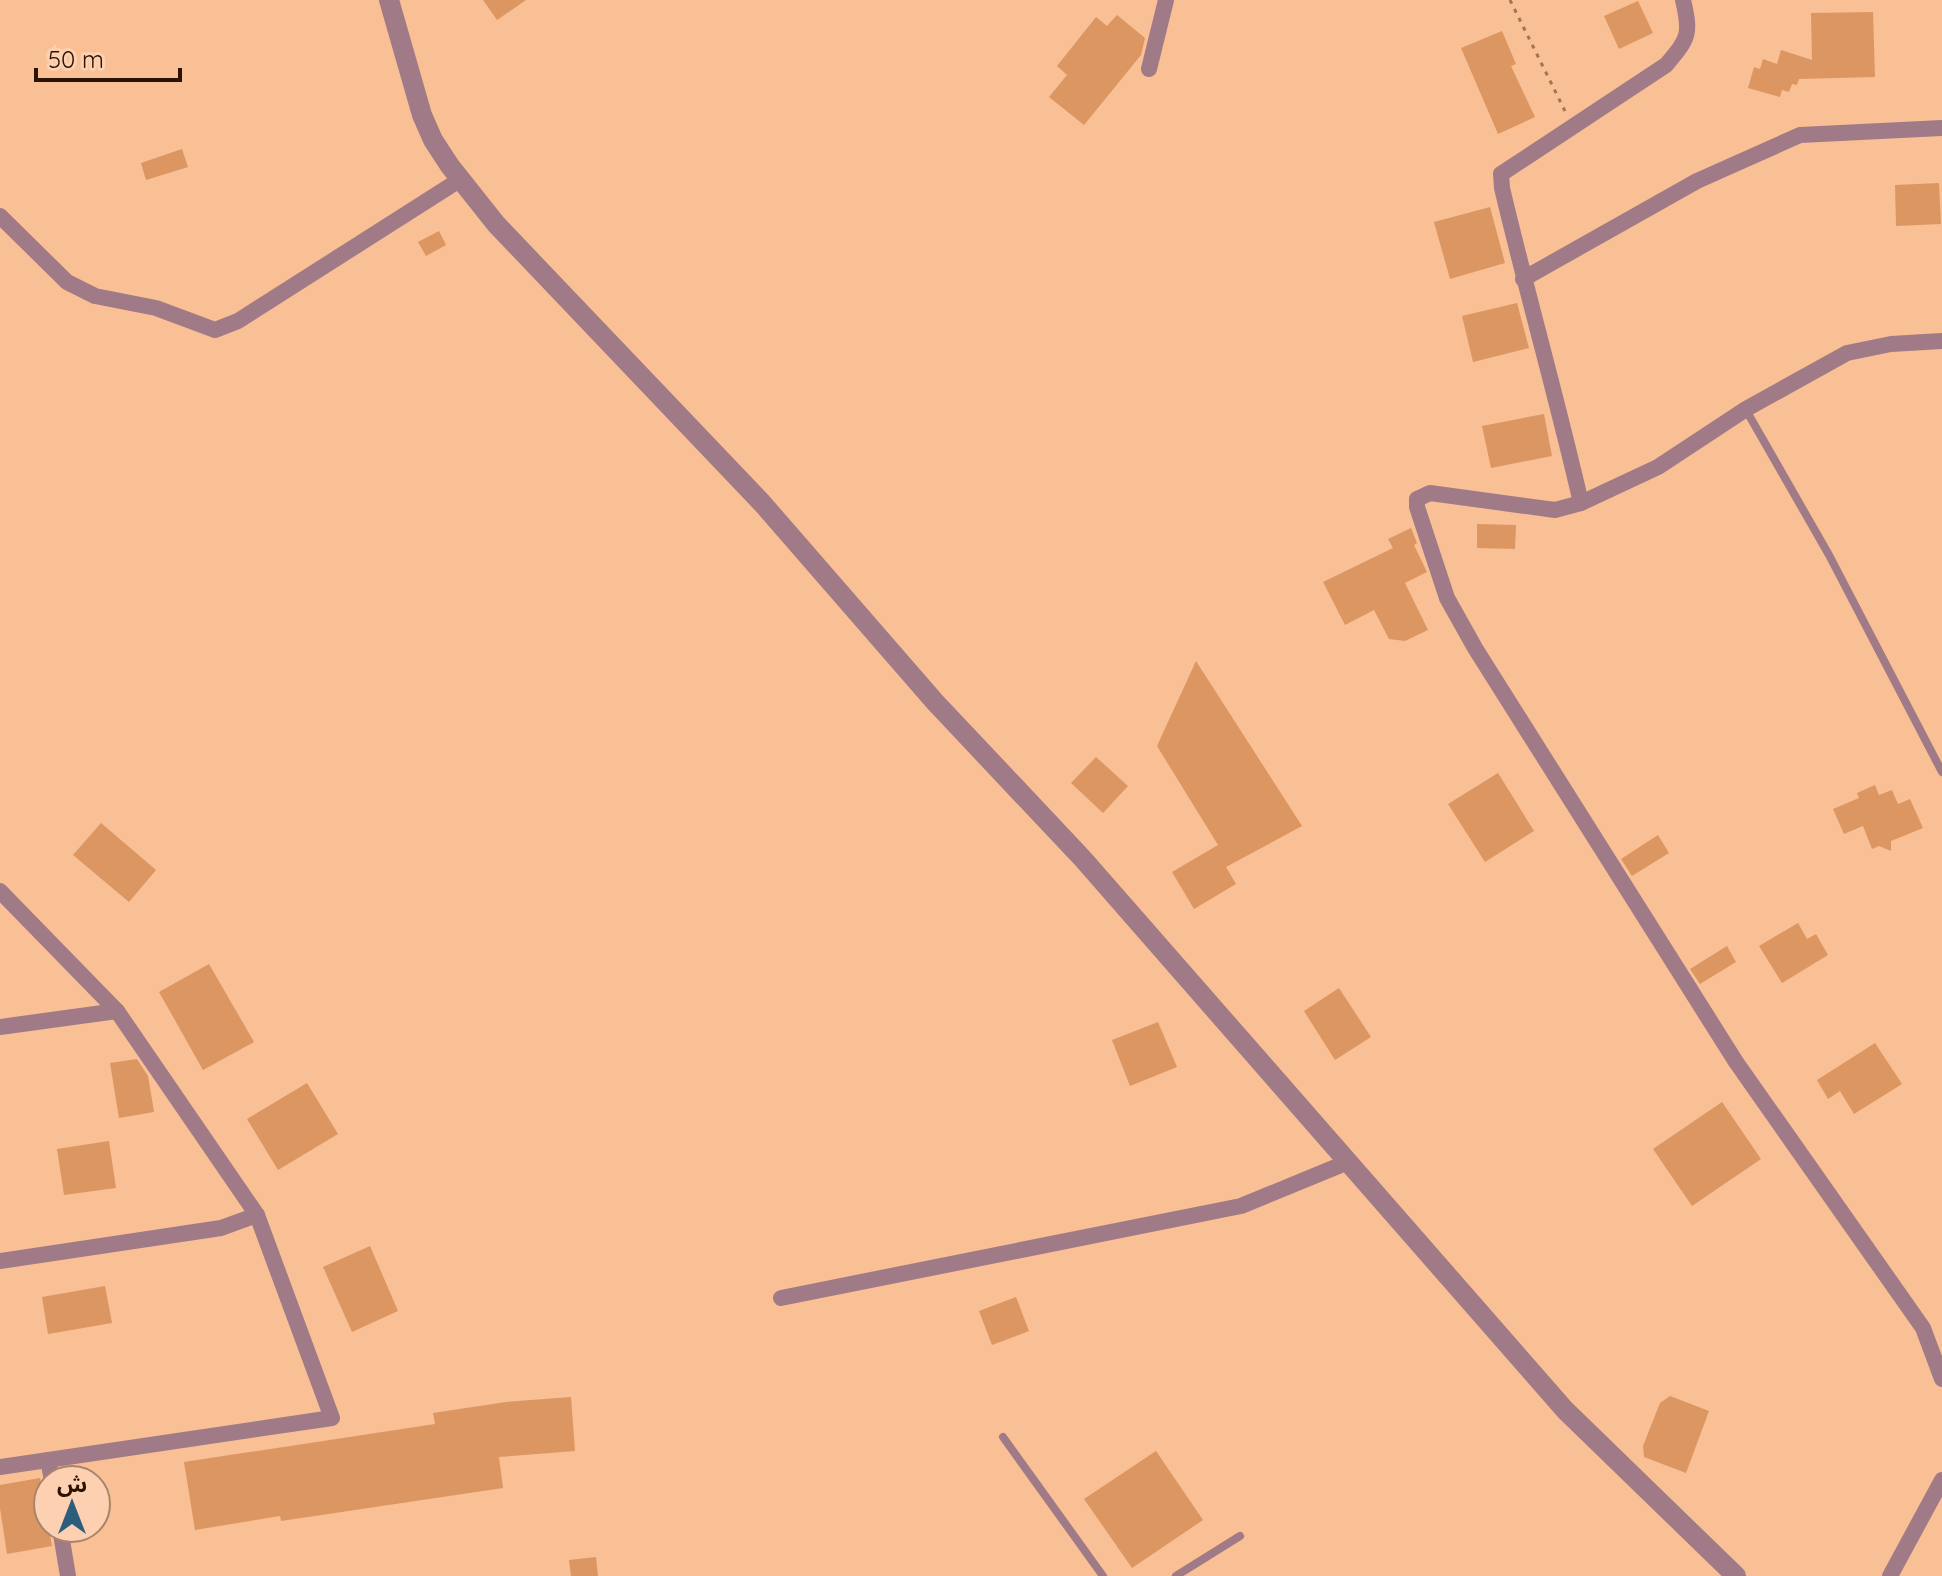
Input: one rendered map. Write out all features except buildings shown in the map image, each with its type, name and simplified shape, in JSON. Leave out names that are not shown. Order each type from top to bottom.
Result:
[{"type":"street","points":[[389,0],[422,115],[433,140],[496,224],[762,503],[935,702],[1083,859],[1565,1410],[1736,1576]]},
{"type":"street","points":[[1149,69],[1166,0]]},
{"type":"street","points":[[1581,503],[1559,407],[1523,279],[1501,174],[1666,65],[1681,47],[1689,26],[1683,0]]},
{"type":"street","points":[[1523,279],[1697,181],[1800,135],[1942,128]]},
{"type":"street","points":[[0,216],[67,282],[95,296],[156,308],[215,330],[238,321],[461,179]]},
{"type":"street","points":[[1942,341],[1891,344],[1847,353],[1746,409],[1658,467],[1581,503],[1555,510],[1430,493],[1417,499],[1417,507],[1447,598],[1475,648],[1736,1062],[1923,1328],[1942,1379]]},
{"type":"street","points":[[0,891],[117,1011],[257,1215],[332,1418],[0,1467]]},
{"type":"street","points":[[0,1027],[117,1011]]},
{"type":"street","points":[[781,1298],[1241,1206],[1348,1162]]},
{"type":"street","points":[[0,1261],[221,1228],[257,1215]]},
{"type":"street","points":[[48,1460],[49,1464]]},
{"type":"street","points":[[1890,1576],[1942,1480]]},
{"type":"street","points":[[63,1544],[68,1576]]},
{"type":"lane","points":[[1746,409],[1829,555],[1942,772]]},
{"type":"lane","points":[[1003,1437],[1103,1576]]},
{"type":"lane","points":[[1176,1576],[1240,1536]]},
{"type":"path","points":[[1510,0],[1573,127]]}]
